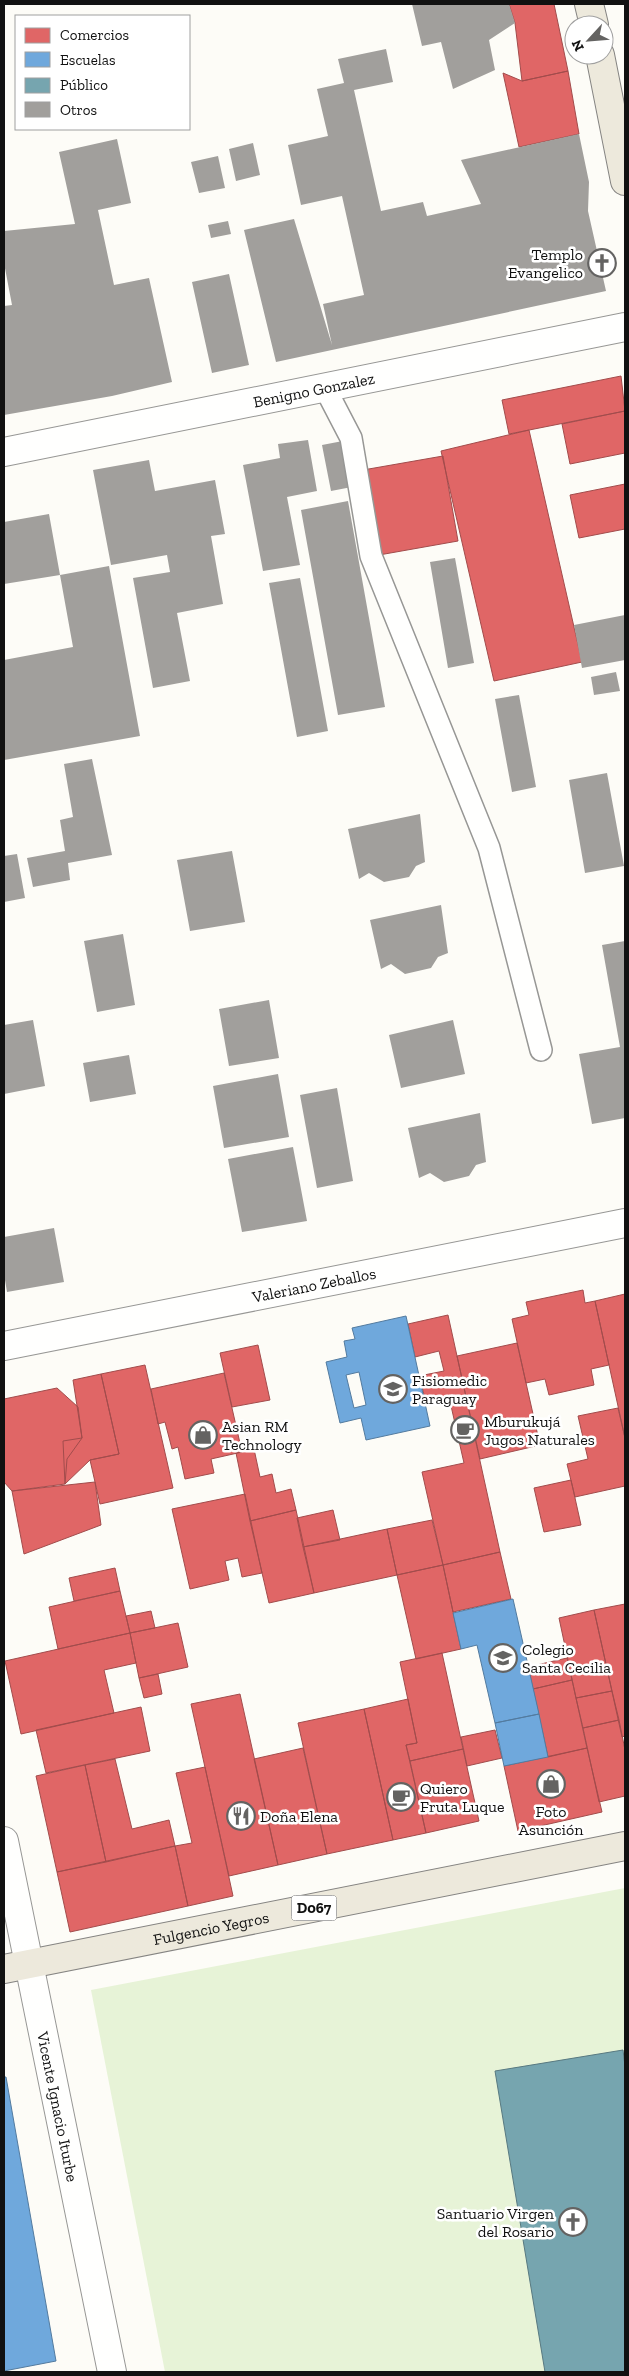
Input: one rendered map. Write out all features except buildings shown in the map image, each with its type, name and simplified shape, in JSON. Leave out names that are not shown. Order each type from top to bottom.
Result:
[{"type":"main road","points":[[602,65],[625,181]]},
{"type":"main road","name":"Fulgencio Yegros","points":[[16,1967],[625,1846]]},
{"type":"street","name":"Benigno Gonzalez","points":[[4,452],[625,327]]},
{"type":"street","name":"Valeriano Zeballos","points":[[4,1346],[625,1223]]},
{"type":"street","name":"Vicente Ignacio Iturbe","points":[[4,1842],[16,1967],[112,2372]]},
{"type":"lane","points":[[325,388],[351,438],[372,556],[489,848],[541,1050]]},
{"type":"green space","points":[[625,1888],[625,2372],[165,2372],[91,1990]]},
{"type":"place","name":"Templo Evangelico","points":[[602,263]]},
{"type":"place","name":"Fisiomedic Paraguay","points":[[393,1389]]},
{"type":"place","name":"Mburukujá Jugos Naturales","points":[[465,1430]]},
{"type":"place","name":"Asian RM Technology","points":[[203,1435]]},
{"type":"place","name":"Colegio Santa Cecilia","points":[[503,1658]]},
{"type":"place","name":"Foto Asunción","points":[[551,1784]]},
{"type":"place","name":"Quiero Fruta Luque","points":[[401,1797]]},
{"type":"place","name":"Doña Elena","points":[[241,1816]]},
{"type":"place","name":"Santuario Virgen del Rosario","points":[[573,2222]]}]
